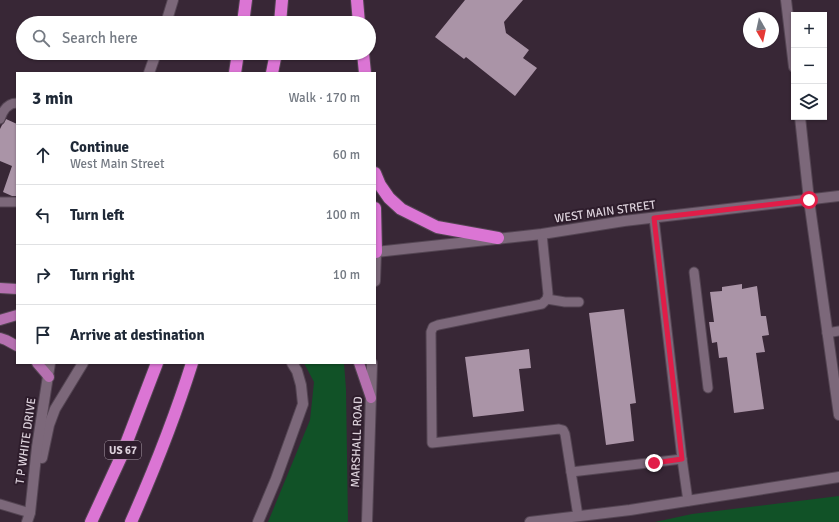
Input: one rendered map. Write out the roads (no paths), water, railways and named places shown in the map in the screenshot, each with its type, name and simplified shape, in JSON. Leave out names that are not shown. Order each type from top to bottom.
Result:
[{"type":"highway","points":[[244,16],[246,0]]},
{"type":"highway","points":[[281,16],[282,0]]},
{"type":"highway","points":[[357,0],[359,16]]},
{"type":"highway","points":[[235,72],[237,60]]},
{"type":"highway","points":[[272,72],[275,60]]},
{"type":"highway","points":[[364,60],[365,72]]},
{"type":"highway","points":[[376,175],[380,185],[389,198],[401,209],[437,227],[498,238]]},
{"type":"highway","name":"US 67","points":[[91,522],[121,457],[157,364]]},
{"type":"highway","name":"US 67","points":[[131,522],[149,480],[192,364]]},
{"type":"main road","points":[[168,16],[173,0]]},
{"type":"main road","points":[[786,0],[792,48]]},
{"type":"main road","points":[[149,72],[154,60]]},
{"type":"main road","points":[[800,120],[809,200],[839,415]]},
{"type":"main road","name":"WEST MAIN STREET","points":[[376,252],[542,234],[654,218],[839,196]]},
{"type":"main road","points":[[0,288],[16,289]]},
{"type":"main road","points":[[0,320],[16,315]]},
{"type":"main road","points":[[0,338],[16,345]]},
{"type":"main road","points":[[38,364],[49,377]]},
{"type":"main road","name":"T P WHITE DRIVE","points":[[28,517],[50,364]]},
{"type":"main road","points":[[28,517],[49,425],[58,404],[82,364]]},
{"type":"main road","points":[[258,522],[276,479],[303,404],[301,385],[297,371],[293,364]]},
{"type":"main road","points":[[358,364],[371,398]]},
{"type":"main road","name":"MARSHALL ROAD","points":[[366,522],[372,364]]},
{"type":"main road","points":[[530,522],[630,510],[839,477]]},
{"type":"lane","points":[[0,119],[3,110],[16,102]]},
{"type":"lane","points":[[0,202],[16,202]]},
{"type":"lane","points":[[654,218],[688,501]]},
{"type":"lane","points":[[542,234],[548,294],[547,299],[542,304],[433,327],[431,332],[432,443],[559,429],[563,430],[565,434],[578,516]]},
{"type":"lane","points":[[694,272],[708,388]]},
{"type":"lane","points":[[547,299],[565,302],[579,302]]},
{"type":"lane","points":[[827,333],[839,331]]},
{"type":"lane","points":[[571,472],[682,459]]},
{"type":"lane","points":[[0,504],[28,517]]}]
